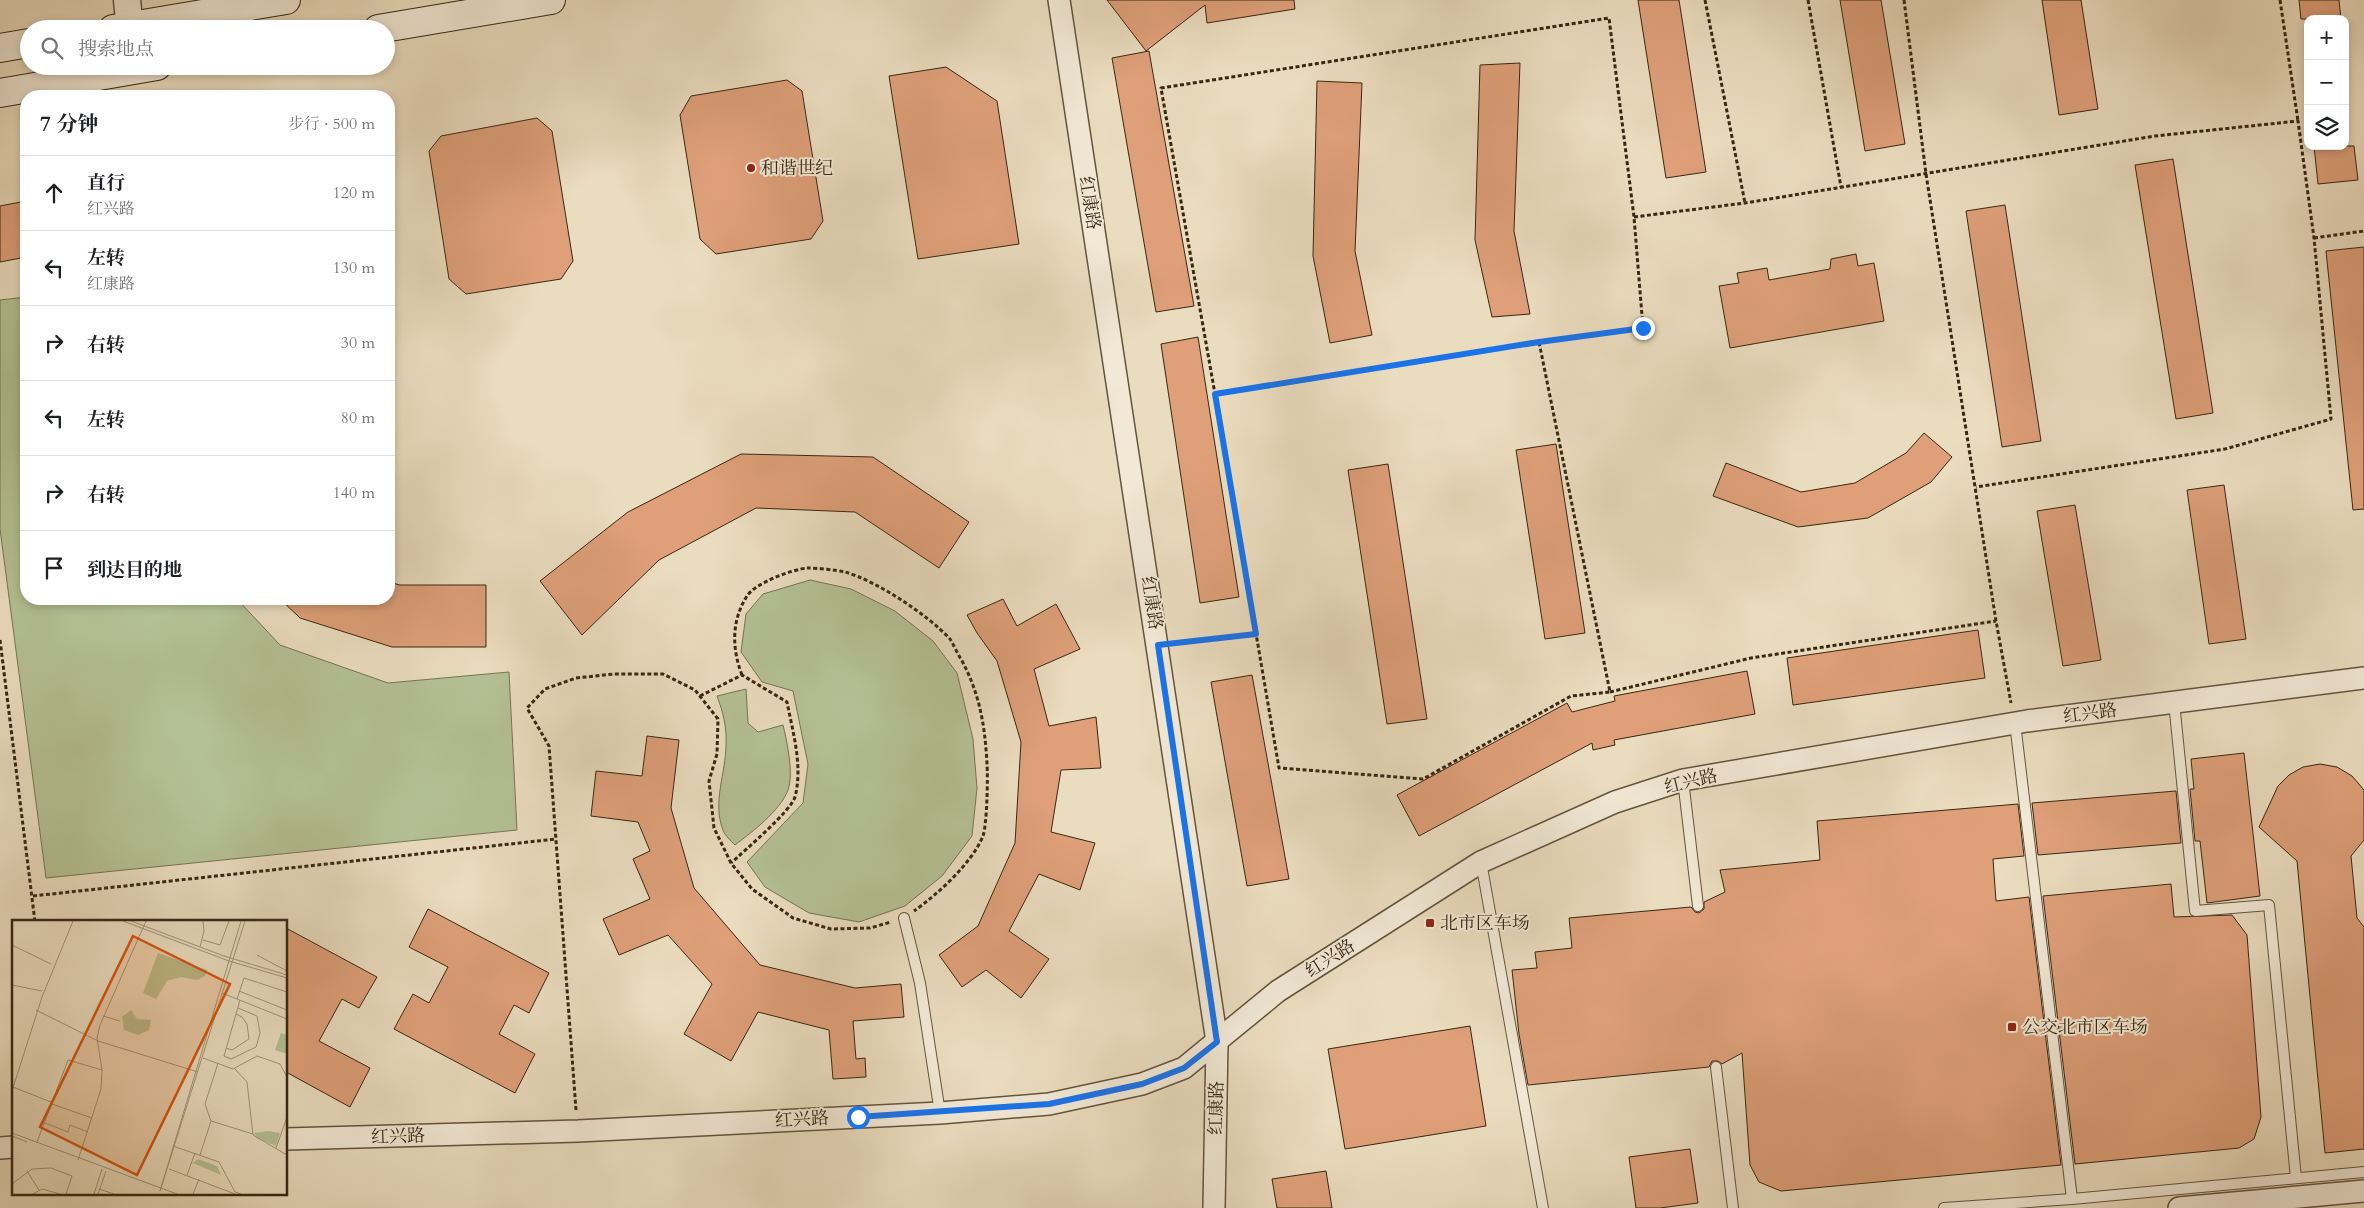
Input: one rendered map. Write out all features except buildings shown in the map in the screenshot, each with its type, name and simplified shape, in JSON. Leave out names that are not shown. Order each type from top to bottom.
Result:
[{"type":"main road","points":[[133,20],[286,0]]},
{"type":"main road","points":[[395,26],[552,0]]},
{"type":"main road","points":[[0,48],[20,45]]},
{"type":"main road","points":[[0,93],[100,75]]},
{"type":"street","name":"红康路","points":[[1059,0],[1217,1042],[1214,1208]]},
{"type":"street","name":"红兴路","points":[[288,1139],[578,1131],[940,1113],[1049,1104],[1142,1084],[1184,1068],[1278,991],[1481,862],[1615,802],[1683,780],[2015,723],[2364,678]]},
{"type":"street","points":[[2179,1208],[2364,1191]]},
{"type":"lane","points":[[2174,702],[2195,911],[2269,905],[2296,1178]]},
{"type":"lane","points":[[2015,723],[2072,1199]]},
{"type":"lane","points":[[1683,780],[1698,906]]},
{"type":"lane","points":[[1481,862],[1543,1208]]},
{"type":"lane","points":[[904,918],[920,983],[940,1113]]},
{"type":"lane","points":[[1716,1067],[1733,1208]]},
{"type":"lane","points":[[1944,1208],[2072,1199],[2364,1172]]},
{"type":"path","points":[[1705,0],[1745,203]]},
{"type":"path","points":[[1808,0],[1841,187]]},
{"type":"path","points":[[1904,0],[1926,174],[1996,620],[2015,723]]},
{"type":"path","points":[[1976,487],[2224,449],[2331,419],[2314,238],[2280,0]]},
{"type":"path","points":[[1215,394],[1539,342],[1643,328],[1634,217],[1609,18],[1161,88],[1279,768],[1423,779],[1571,696],[1610,692],[1751,658],[1996,620]]},
{"type":"path","points":[[1634,217],[1745,203],[2156,136],[2298,122]]},
{"type":"path","points":[[2314,238],[2364,231]]},
{"type":"path","points":[[1539,342],[1610,692]]},
{"type":"path","points":[[578,1131],[549,746],[527,708],[545,689],[576,678],[614,674],[663,674],[695,690],[718,718],[717,754],[710,781],[714,828],[731,863],[752,889],[792,918],[831,929],[870,928],[904,918],[929,900],[962,869],[983,836],[988,778],[986,728],[972,680],[950,640],[917,610],[887,591],[846,572],[807,568],[772,578],[747,594],[735,622],[735,656],[742,676],[787,702],[798,762],[795,799],[765,833],[731,863]]},
{"type":"path","points":[[1158,645],[1256,634]]},
{"type":"path","points":[[0,640],[35,920]]},
{"type":"path","points":[[700,696],[742,676]]},
{"type":"path","points":[[33,896],[556,839]]},
{"type":"green space","points":[[20,298],[20,605],[243,605],[280,645],[388,683],[509,672],[517,830],[46,878],[0,529],[0,300]]},
{"type":"green space","points":[[810,580],[851,589],[895,611],[933,641],[957,673],[973,739],[977,788],[972,836],[942,876],[905,906],[859,922],[809,913],[765,887],[747,862],[803,803],[808,764],[793,691],[762,682],[741,652],[746,614],[763,594]]},
{"type":"green space","points":[[746,689],[748,723],[758,732],[783,725],[788,749],[790,784],[779,806],[735,845],[725,834],[720,820],[719,798],[726,732],[717,696]]},
{"type":"place","name":"和谐世纪","points":[[751,168]]},
{"type":"place","name":"北市区车场","points":[[1430,923]]},
{"type":"place","name":"公交北市区车场","points":[[2012,1027]]},
{"type":"route","points":[[858,1117],[940,1113],[1049,1104],[1142,1084],[1184,1068],[1217,1042],[1158,645],[1256,634],[1215,394],[1539,342],[1643,328]]}]
